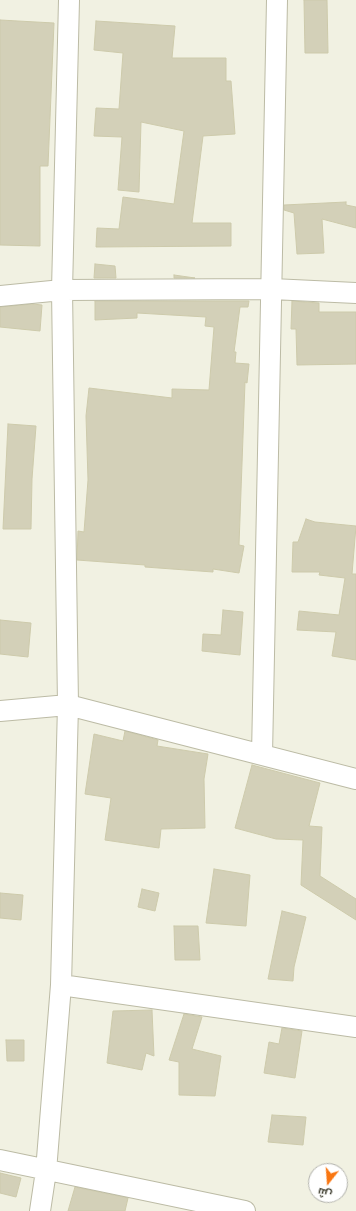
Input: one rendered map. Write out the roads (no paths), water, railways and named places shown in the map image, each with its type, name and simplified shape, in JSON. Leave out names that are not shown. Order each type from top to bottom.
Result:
[{"type":"street","points":[[40,1211],[46,1171],[61,985],[68,705],[62,290],[69,0]]},
{"type":"street","points":[[262,755],[277,0]]},
{"type":"street","points":[[0,296],[62,290],[272,289],[356,293]]},
{"type":"street","points":[[0,711],[68,705],[356,779]]},
{"type":"street","points":[[61,985],[356,1027]]},
{"type":"street","points":[[0,1160],[46,1171],[244,1211]]}]
